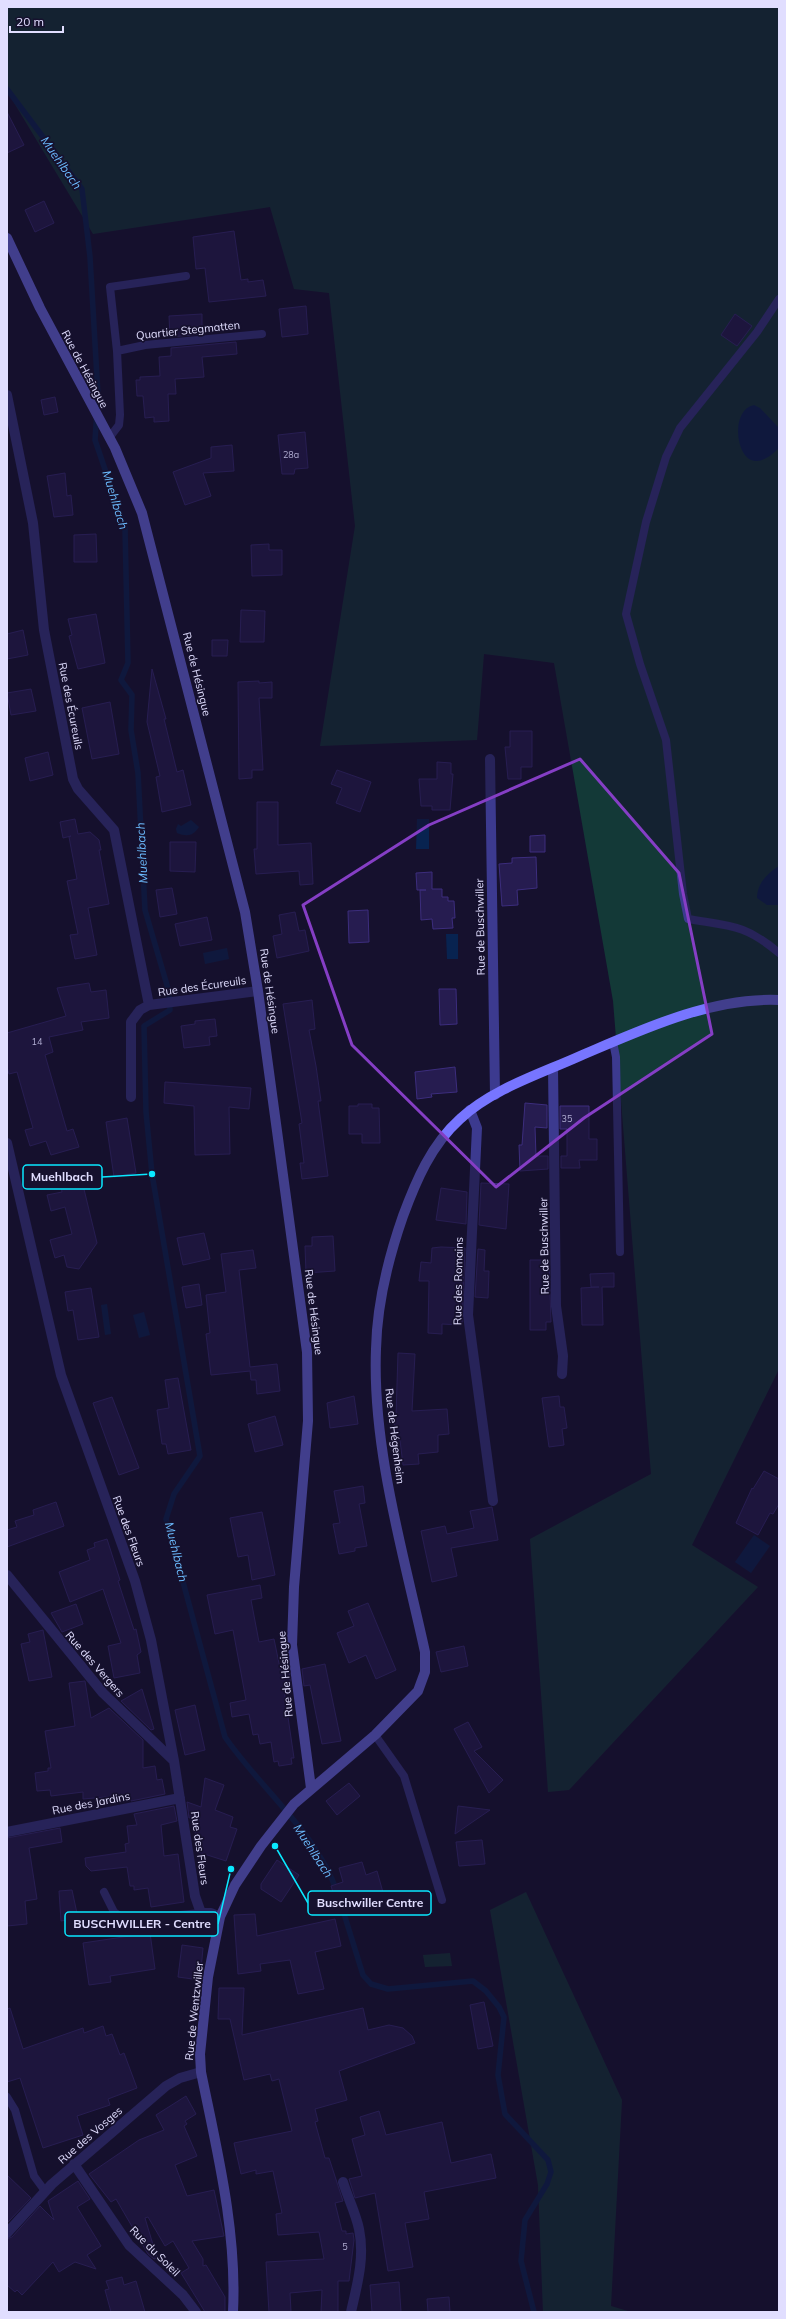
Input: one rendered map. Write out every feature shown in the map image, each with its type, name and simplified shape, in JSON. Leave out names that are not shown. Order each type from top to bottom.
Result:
[{"type":"street","name":"Rue de Hésingue","points":[[7,238],[22,273],[107,435],[133,488],[148,532],[232,855],[245,912],[258,991],[307,1352],[308,1421],[294,1587],[292,1645],[310,1788]]},
{"type":"street","name":"Rue des Écureuils","points":[[7,395],[33,523],[44,630],[73,779],[78,789],[111,824],[116,835],[154,1005]]},
{"type":"street","name":"Rue de Buschwiller","points":[[490,758],[495,1095]]},
{"type":"street","name":"Rue des Écureuils","points":[[131,1097],[131,1022],[140,1010],[154,1005],[258,991]]},
{"type":"street","points":[[553,1068],[613,1042],[695,1012],[735,1003],[779,1000]]},
{"type":"street","name":"Rue de Buschwiller","points":[[553,1068],[556,1306],[563,1356],[562,1374]]},
{"type":"street","name":"Rue de Hégenheim","points":[[310,1788],[375,1735],[418,1691],[425,1672],[426,1663],[390,1493],[381,1434],[376,1375],[378,1315],[392,1251],[425,1164],[445,1134],[470,1110],[516,1084],[553,1068]]},
{"type":"street","name":"Rue des Romains","points":[[470,1110],[477,1128],[468,1315],[493,1501]]},
{"type":"street","name":"Rue des Fleurs","points":[[7,1143],[61,1375],[135,1582],[152,1640],[174,1761],[195,1896],[200,1913]]},
{"type":"street","name":"Rue des Vergers","points":[[7,1575],[103,1693],[174,1761]]},
{"type":"street","name":"Rue de Wentzwiller","points":[[233,2312],[234,2284],[230,2221],[201,2072],[200,2054],[208,1977],[220,1917],[247,1864],[274,1828],[310,1788]]},
{"type":"street","name":"Rue des Jardins","points":[[7,1832],[180,1798]]},
{"type":"street","points":[[200,1913],[211,1913],[220,1917]]},
{"type":"street","name":"Rue des Vosges","points":[[7,2233],[45,2191],[74,2164],[166,2086],[180,2078],[201,2072]]},
{"type":"street","name":"Rue du Soleil","points":[[74,2164],[130,2245],[183,2295],[196,2312]]},
{"type":"street","points":[[343,2182],[359,2228],[361,2240],[361,2264],[351,2312]]},
{"type":"lane","points":[[107,435],[119,425],[120,415],[117,351],[110,287],[186,276]]},
{"type":"lane","points":[[779,299],[757,332],[680,428],[666,457],[646,522],[626,614],[640,664],[666,740],[683,894],[688,919],[747,930],[760,937],[779,953]]},
{"type":"lane","name":"Quartier Stegmatten","points":[[117,351],[144,345],[262,334]]},
{"type":"lane","points":[[613,1042],[616,1057],[620,1252]]},
{"type":"lane","points":[[375,1735],[404,1776],[442,1900]]},
{"type":"lane","points":[[104,1892],[114,1912],[126,1920],[200,1913]]},
{"type":"lane","points":[[7,2097],[15,2110],[34,2176],[45,2191]]},
{"type":"highlighted area","points":[[580,759],[679,873],[712,1034],[584,1118],[496,1187],[352,1045],[303,905],[429,825]]},
{"type":"green space","points":[[7,7],[779,7],[779,1369],[692,1545],[758,1587],[569,1790],[548,1792],[530,1539],[651,1474],[613,1001],[554,663],[484,654],[477,740],[320,746],[355,526],[329,293],[294,289],[270,207],[93,234],[7,91]]},
{"type":"green space","points":[[526,1892],[622,2100],[611,2306],[631,2312],[543,2312],[538,2185],[490,1910]]},
{"type":"green space","points":[[450,1953],[452,1966],[425,1967],[423,1955]]},
{"type":"water","points":[[754,405],[760,408],[779,428],[779,448],[766,458],[757,461],[750,459],[744,454],[738,436],[738,425],[741,416],[746,409]]},
{"type":"water","points":[[417,819],[429,819],[429,849],[416,849]]},
{"type":"water","points":[[191,820],[199,827],[192,834],[184,835],[177,833],[176,829],[178,824],[181,826]]},
{"type":"water","points":[[779,866],[779,905],[767,905],[757,898],[757,893],[764,879],[770,872]]},
{"type":"water","points":[[446,934],[458,934],[458,959],[447,959]]},
{"type":"water","points":[[227,948],[229,959],[205,964],[203,953]]},
{"type":"water","points":[[107,1304],[111,1334],[105,1335],[101,1305]]},
{"type":"water","points":[[144,1312],[150,1335],[139,1338],[133,1315]]},
{"type":"water","points":[[754,1535],[770,1546],[751,1573],[735,1562]]},
{"type":"building","points":[[7,112],[24,145],[7,153]]},
{"type":"building","points":[[44,201],[54,223],[35,232],[25,210]]},
{"type":"building","points":[[234,231],[241,280],[248,279],[248,282],[263,280],[266,296],[209,302],[205,268],[196,269],[193,237]]},
{"type":"building","points":[[306,306],[308,334],[282,337],[279,309]]},
{"type":"building","points":[[202,314],[202,334],[170,337],[169,316]]},
{"type":"building","points":[[735,314],[752,326],[737,346],[721,335]]},
{"type":"building","points":[[236,342],[237,354],[202,357],[204,377],[175,379],[176,394],[168,394],[169,421],[154,422],[154,417],[145,418],[143,396],[137,396],[136,380],[140,380],[140,377],[160,376],[159,357],[171,356],[171,348]]},
{"type":"building","points":[[55,397],[58,412],[44,415],[41,400]]},
{"type":"building","points":[[305,432],[308,468],[295,469],[294,474],[282,474],[278,435]]},
{"type":"building","points":[[232,445],[234,471],[203,473],[211,496],[185,505],[173,472],[211,458],[211,447]]},
{"type":"building","points":[[65,473],[67,496],[71,495],[73,515],[54,517],[47,476]]},
{"type":"building","points":[[96,534],[97,562],[74,562],[74,535]]},
{"type":"building","points":[[269,544],[269,550],[282,550],[282,575],[252,576],[251,545]]},
{"type":"building","points":[[241,610],[265,611],[264,642],[240,642]]},
{"type":"building","points":[[96,614],[105,663],[78,669],[69,636],[72,635],[68,619]]},
{"type":"building","points":[[23,630],[28,655],[7,659],[7,634]]},
{"type":"building","points":[[212,640],[228,640],[227,656],[212,656]]},
{"type":"building","points":[[152,669],[166,719],[164,719],[177,772],[183,770],[191,805],[162,812],[156,777],[160,776],[147,722]]},
{"type":"building","points":[[259,681],[259,683],[272,682],[272,698],[259,698],[263,770],[252,770],[252,778],[239,779],[238,682]]},
{"type":"building","points":[[31,689],[36,711],[11,715],[7,693]]},
{"type":"building","points":[[110,702],[119,754],[92,759],[82,708]]},
{"type":"building","points":[[510,731],[532,731],[532,767],[521,767],[521,779],[508,779],[505,747],[510,747]]},
{"type":"building","points":[[48,752],[53,775],[30,781],[25,758]]},
{"type":"building","points":[[437,762],[451,763],[451,774],[453,774],[450,810],[432,810],[432,806],[421,806],[419,779],[437,779]]},
{"type":"building","points":[[337,770],[371,782],[360,812],[336,803],[342,788],[331,784]]},
{"type":"building","points":[[257,802],[278,802],[278,845],[311,843],[313,884],[300,885],[299,871],[256,874],[254,849],[257,849]]},
{"type":"building","points":[[75,819],[78,834],[90,832],[99,840],[101,850],[99,850],[109,904],[88,908],[97,955],[75,959],[70,935],[78,934],[67,881],[77,879],[69,837],[71,836],[63,838],[60,822]]},
{"type":"building","points":[[545,835],[545,852],[530,852],[530,836]]},
{"type":"building","points":[[170,842],[196,842],[195,872],[170,871]]},
{"type":"building","points":[[536,857],[537,888],[517,890],[518,905],[502,906],[499,864],[512,863],[512,858]]},
{"type":"building","points":[[432,872],[432,889],[442,889],[442,897],[448,897],[448,901],[454,901],[455,918],[452,918],[453,928],[433,929],[432,919],[421,920],[420,890],[417,890],[416,873]]},
{"type":"building","points":[[172,888],[177,914],[160,917],[156,890]]},
{"type":"building","points":[[368,910],[369,942],[349,943],[348,911]]},
{"type":"building","points":[[295,912],[299,931],[305,930],[309,951],[277,958],[273,936],[282,934],[279,915]]},
{"type":"building","points":[[207,917],[212,940],[180,946],[175,924]]},
{"type":"building","points":[[89,983],[91,992],[106,990],[109,1018],[81,1022],[83,1030],[49,1037],[53,1052],[45,1055],[67,1131],[73,1129],[79,1147],[51,1155],[46,1141],[30,1146],[25,1130],[33,1128],[17,1072],[9,1074],[7,1067],[7,1033],[66,1016],[57,988]]},
{"type":"building","points":[[439,989],[456,989],[457,1024],[440,1025]]},
{"type":"building","points":[[312,1000],[315,1029],[309,1030],[321,1101],[318,1101],[328,1176],[302,1179],[300,1163],[304,1163],[299,1124],[302,1123],[283,1004]]},
{"type":"building","points":[[215,1019],[217,1036],[209,1037],[210,1045],[184,1048],[181,1026],[195,1024],[195,1021]]},
{"type":"building","points":[[455,1067],[457,1092],[431,1094],[432,1097],[417,1099],[415,1072]]},
{"type":"building","points":[[165,1082],[251,1088],[249,1109],[229,1107],[230,1154],[195,1155],[194,1106],[164,1103]]},
{"type":"building","points":[[525,1103],[547,1105],[547,1128],[535,1127],[536,1156],[548,1156],[548,1169],[520,1171],[519,1145],[522,1145]]},
{"type":"building","points":[[358,1104],[372,1104],[372,1108],[379,1108],[380,1143],[362,1143],[362,1134],[349,1134],[349,1106],[358,1106]]},
{"type":"building","points":[[560,1106],[589,1106],[589,1139],[597,1139],[597,1160],[579,1160],[580,1168],[561,1168],[561,1156],[567,1156],[567,1129],[560,1129]]},
{"type":"building","points":[[127,1118],[136,1173],[114,1177],[106,1122]]},
{"type":"building","points":[[82,1181],[97,1243],[79,1269],[67,1267],[64,1255],[55,1258],[50,1240],[72,1234],[65,1207],[51,1211],[47,1195],[62,1192],[61,1185]]},
{"type":"building","points":[[481,1183],[509,1184],[506,1229],[479,1225]]},
{"type":"building","points":[[441,1188],[467,1192],[466,1224],[436,1220]]},
{"type":"building","points":[[204,1233],[210,1259],[183,1265],[177,1238]]},
{"type":"building","points":[[333,1236],[335,1271],[306,1273],[305,1246],[312,1246],[312,1237]]},
{"type":"building","points":[[432,1248],[465,1248],[462,1325],[442,1324],[442,1334],[428,1333],[429,1281],[419,1281],[421,1262],[431,1263]]},
{"type":"building","points":[[478,1249],[485,1250],[484,1271],[489,1271],[488,1298],[475,1297]]},
{"type":"building","points":[[253,1250],[256,1268],[239,1270],[250,1367],[277,1364],[280,1391],[257,1394],[256,1380],[251,1380],[250,1371],[211,1375],[206,1334],[210,1333],[206,1295],[226,1292],[221,1254]]},
{"type":"building","points":[[530,1260],[549,1260],[551,1322],[546,1322],[546,1330],[530,1330]]},
{"type":"building","points":[[614,1273],[614,1287],[602,1287],[603,1325],[582,1325],[581,1288],[599,1287],[591,1287],[590,1274]]},
{"type":"building","points":[[199,1284],[202,1305],[186,1308],[182,1287]]},
{"type":"building","points":[[91,1288],[99,1337],[78,1340],[73,1310],[68,1311],[65,1292]]},
{"type":"building","points":[[398,1353],[415,1354],[412,1411],[447,1409],[449,1434],[438,1435],[438,1452],[418,1454],[419,1464],[403,1465],[400,1440],[395,1440],[394,1418],[396,1417]]},
{"type":"building","points":[[178,1378],[191,1450],[168,1454],[166,1444],[162,1444],[157,1410],[169,1408],[165,1380]]},
{"type":"building","points":[[354,1396],[358,1424],[330,1428],[327,1403]]},
{"type":"building","points":[[559,1396],[560,1407],[564,1407],[567,1428],[562,1429],[564,1445],[549,1447],[542,1398]]},
{"type":"building","points":[[112,1397],[139,1468],[119,1475],[93,1403]]},
{"type":"building","points":[[275,1416],[283,1445],[255,1452],[248,1424]]},
{"type":"building","points":[[764,1471],[779,1479],[779,1504],[773,1514],[770,1513],[758,1535],[736,1523],[752,1488],[753,1489]]},
{"type":"building","points":[[363,1486],[365,1503],[359,1504],[367,1546],[355,1548],[355,1551],[339,1554],[333,1524],[340,1523],[334,1491]]},
{"type":"building","points":[[56,1502],[64,1526],[7,1547],[7,1530],[17,1527],[15,1521],[34,1515],[33,1510]]},
{"type":"building","points":[[492,1507],[498,1540],[451,1548],[457,1576],[432,1582],[421,1531],[445,1526],[447,1534],[474,1528],[470,1511]]},
{"type":"building","points":[[262,1512],[275,1575],[252,1580],[248,1555],[238,1557],[230,1518]]},
{"type":"building","points":[[107,1539],[120,1580],[118,1581],[134,1630],[136,1629],[141,1652],[137,1655],[140,1673],[114,1678],[108,1646],[121,1643],[103,1589],[70,1602],[59,1572],[90,1560],[87,1550],[95,1547],[94,1543]]},
{"type":"building","points":[[260,1585],[262,1598],[251,1600],[259,1642],[274,1639],[281,1673],[289,1671],[291,1689],[284,1690],[294,1758],[291,1758],[292,1764],[279,1766],[278,1761],[274,1762],[271,1742],[260,1744],[258,1734],[253,1735],[249,1714],[232,1717],[230,1703],[246,1700],[233,1630],[215,1634],[207,1595]]},
{"type":"building","points":[[368,1603],[396,1670],[376,1679],[366,1655],[349,1663],[337,1633],[354,1626],[348,1611]]},
{"type":"building","points":[[76,1604],[83,1624],[62,1632],[51,1613]]},
{"type":"building","points":[[43,1630],[52,1677],[29,1681],[21,1644],[30,1642],[28,1634]]},
{"type":"building","points":[[464,1646],[468,1666],[441,1672],[436,1652]]},
{"type":"building","points":[[325,1664],[341,1741],[322,1744],[310,1685],[304,1686],[302,1669]]},
{"type":"building","points":[[85,1681],[91,1718],[109,1708],[143,1740],[143,1768],[155,1766],[157,1780],[162,1779],[165,1794],[131,1801],[129,1795],[83,1799],[83,1792],[51,1796],[50,1790],[37,1791],[35,1773],[48,1771],[48,1768],[51,1768],[45,1731],[75,1726],[69,1683]]},
{"type":"building","points":[[142,1689],[154,1729],[151,1730],[121,1701]]},
{"type":"building","points":[[195,1705],[205,1750],[185,1755],[175,1710]]},
{"type":"building","points":[[468,1722],[482,1747],[474,1751],[503,1780],[489,1793],[454,1729]]},
{"type":"building","points":[[205,1778],[224,1785],[215,1810],[233,1817],[230,1827],[237,1829],[226,1861],[198,1852],[193,1817],[189,1818],[187,1802],[201,1807]]},
{"type":"building","points":[[349,1783],[360,1796],[337,1815],[326,1801]]},
{"type":"building","points":[[174,1806],[177,1821],[161,1825],[164,1856],[178,1854],[184,1902],[151,1907],[148,1888],[134,1890],[134,1886],[130,1886],[127,1867],[91,1871],[86,1866],[85,1858],[126,1852],[125,1844],[129,1843],[127,1826],[137,1825],[134,1814]]},
{"type":"building","points":[[458,1806],[490,1810],[455,1834]]},
{"type":"building","points":[[60,1828],[62,1842],[29,1848],[37,1899],[25,1901],[27,1924],[7,1926],[7,1838]]},
{"type":"building","points":[[482,1840],[485,1864],[459,1866],[456,1842]]},
{"type":"building","points":[[277,1860],[299,1875],[281,1902],[261,1889],[261,1884]]},
{"type":"building","points":[[362,1862],[366,1875],[377,1871],[384,1896],[339,1911],[331,1886],[343,1882],[339,1868]]},
{"type":"building","points":[[72,1890],[78,1918],[61,1921],[59,1891]]},
{"type":"building","points":[[255,1914],[257,1936],[335,1919],[341,1946],[315,1952],[324,1989],[298,1994],[290,1960],[260,1964],[261,1971],[238,1974],[234,1915]]},
{"type":"building","points":[[150,1933],[155,1969],[110,1976],[111,1982],[89,1985],[83,1943]]},
{"type":"building","points":[[182,1945],[203,1948],[200,1980],[178,1977]]},
{"type":"building","points":[[219,1988],[244,1988],[242,2035],[363,2008],[368,2030],[389,2025],[403,2028],[412,2036],[415,2043],[339,2071],[347,2100],[315,2109],[318,2121],[315,2122],[325,2158],[329,2158],[343,2201],[335,2203],[342,2231],[346,2231],[346,2234],[353,2233],[354,2240],[349,2281],[338,2281],[338,2312],[321,2312],[322,2290],[290,2293],[291,2312],[269,2312],[266,2262],[324,2259],[319,2232],[278,2235],[276,2214],[282,2213],[273,2171],[256,2174],[256,2170],[241,2174],[234,2143],[292,2131],[279,2079],[272,2081],[270,2074],[244,2080],[230,2019],[218,2019]]},
{"type":"building","points":[[484,2002],[493,2046],[478,2049],[470,2005]]},
{"type":"building","points":[[10,2008],[23,2049],[83,2028],[84,2033],[103,2026],[106,2036],[112,2034],[120,2055],[124,2053],[137,2088],[108,2099],[110,2105],[77,2116],[83,2135],[43,2148],[20,2078],[7,2082],[7,2009]]},
{"type":"building","points":[[186,2096],[196,2114],[185,2121],[187,2124],[184,2126],[197,2156],[175,2165],[187,2196],[214,2190],[224,2236],[192,2241],[203,2259],[203,2266],[206,2265],[225,2297],[225,2312],[205,2312],[181,2273],[189,2268],[173,2241],[165,2246],[148,2217],[145,2218],[157,2258],[154,2259],[148,2254],[116,2199],[111,2202],[89,2174],[139,2140],[164,2130],[156,2115]]},
{"type":"building","points":[[379,2111],[386,2135],[442,2122],[451,2163],[491,2154],[496,2178],[424,2192],[429,2219],[405,2223],[413,2267],[388,2271],[375,2193],[355,2198],[349,2179],[362,2176],[352,2139],[365,2135],[360,2117]]},
{"type":"building","points":[[7,2175],[31,2198],[7,2223]]},
{"type":"building","points":[[78,2181],[90,2199],[77,2207],[101,2246],[87,2255],[96,2269],[75,2262],[59,2272],[53,2262],[22,2295],[17,2290],[15,2292],[7,2285],[7,2239],[12,2237],[40,2206],[54,2220],[48,2201]]},
{"type":"building","points":[[122,2277],[124,2285],[136,2281],[145,2312],[111,2312],[105,2290],[109,2289],[106,2281]]},
{"type":"building","points":[[399,2282],[401,2312],[372,2312],[370,2285]]},
{"type":"building","points":[[449,2297],[450,2312],[428,2312],[427,2299]]},
{"type":"waterway","name":"Muehlbach","points":[[7,89],[82,189],[90,257],[98,395],[95,440],[125,528],[128,663],[121,680],[132,695],[131,730],[138,773],[145,910],[169,992],[170,1010],[144,1026],[146,1112],[152,1174],[200,1456],[174,1494],[166,1519],[225,1737],[239,1756],[302,1830],[328,1870],[337,1892]]},
{"type":"waterway","name":"Muehlbach","points":[[341,1904],[363,1975],[371,1984],[388,1989],[473,1981],[486,1991],[499,2007],[504,2017],[498,2075],[505,2114],[548,2160],[551,2172],[547,2184],[525,2220],[521,2261],[534,2312]]},
{"type":"place","name":"Muehlbach","points":[[152,1174]]},
{"type":"place","name":"Buschwiller Centre","points":[[275,1846]]},
{"type":"place","name":"BUSCHWILLER - Centre","points":[[231,1869]]}]
